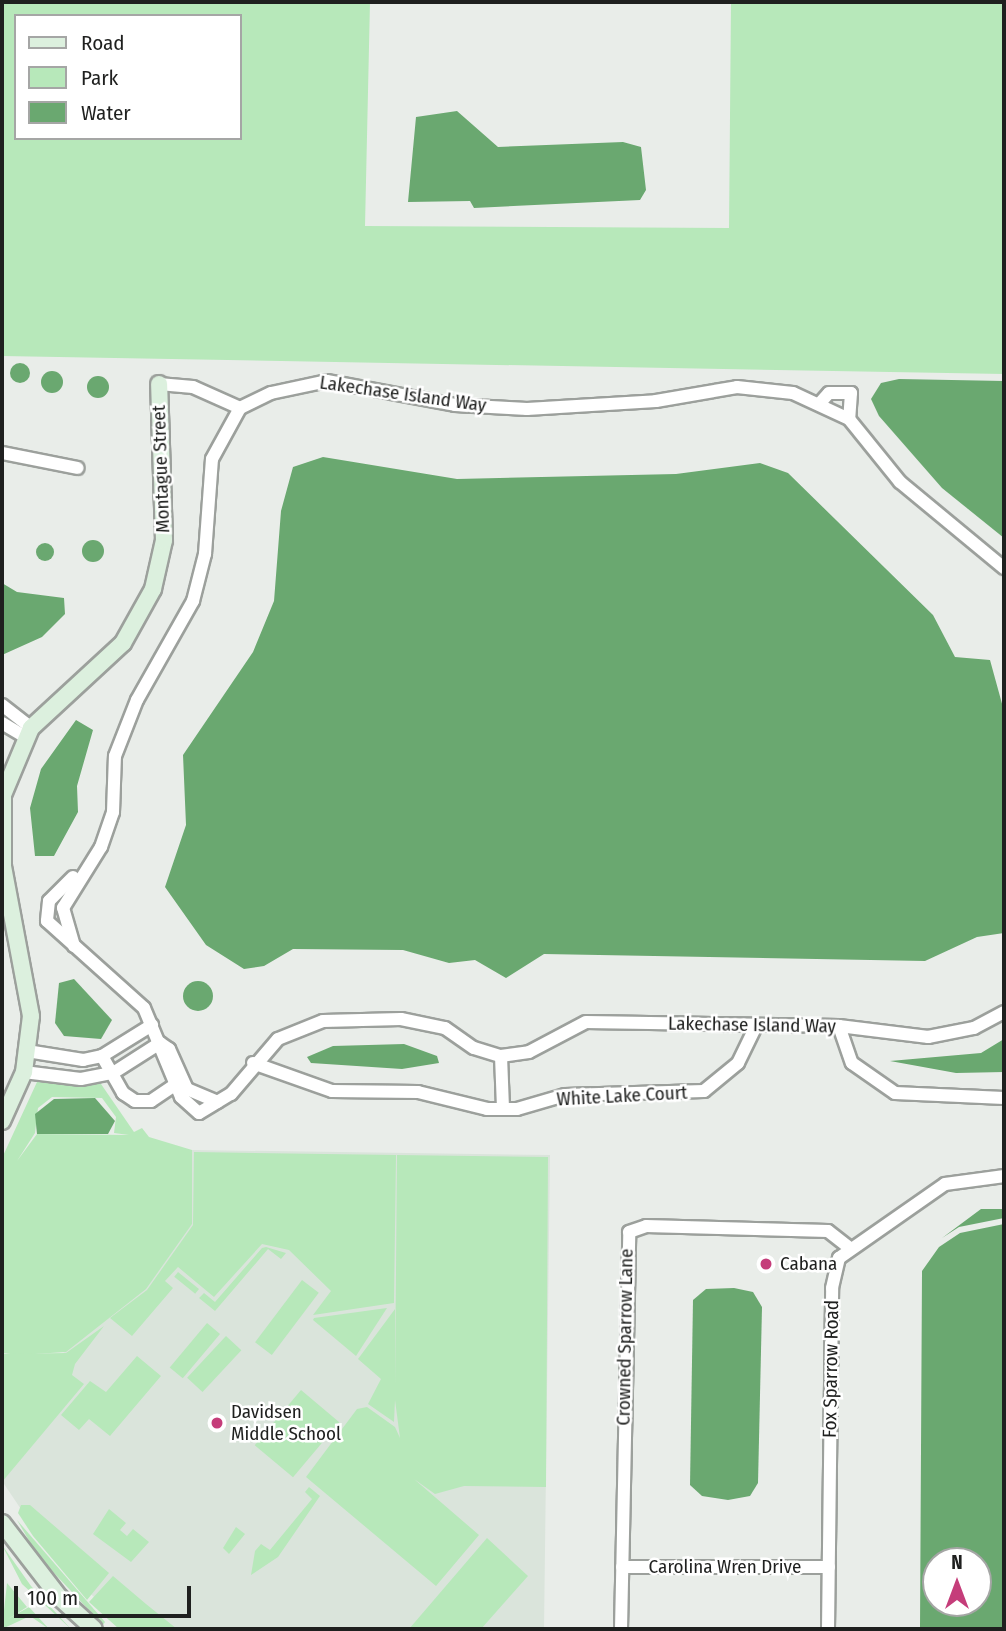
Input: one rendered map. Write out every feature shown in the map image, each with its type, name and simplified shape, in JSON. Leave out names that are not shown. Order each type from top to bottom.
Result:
[{"type":"street","name":"Lakechase Island Way","points":[[240,408],[299,382],[327,381],[455,405],[527,409],[643,402],[737,387],[793,393],[820,403],[849,419],[900,482],[1004,568]]},
{"type":"street","points":[[159,384],[193,387],[240,408],[212,459],[205,554],[193,601],[137,700],[115,756],[113,812],[101,847],[63,908],[74,946],[144,1008],[191,1110],[207,1113],[278,1039],[323,1021],[412,1021],[445,1028],[474,1048],[501,1056],[503,1109]]},
{"type":"street","name":"Montague Street","points":[[2,1121],[24,1072],[27,1051],[28,974],[3,843],[3,795],[28,732],[123,643],[153,589],[164,540],[159,384]]},
{"type":"street","name":"Lakechase Island Way","points":[[820,403],[829,393],[851,393],[849,419]]},
{"type":"street","points":[[2,453],[78,468]]},
{"type":"street","points":[[2,705],[28,732]]},
{"type":"street","points":[[2,723],[28,732]]},
{"type":"street","name":"Lakechase Island Way","points":[[501,1056],[529,1052],[586,1022],[839,1026],[928,1037],[974,1028],[1004,1012]]},
{"type":"street","points":[[27,1051],[83,1060],[102,1056],[152,1025]]},
{"type":"street","name":"White Lake Court","points":[[253,1063],[332,1091],[452,1095],[503,1109],[565,1095],[704,1091],[738,1063],[756,1026]]},
{"type":"street","points":[[839,1026],[852,1063],[895,1093],[1004,1098]]},
{"type":"street","points":[[24,1072],[81,1079],[113,1073],[160,1043]]},
{"type":"street","points":[[102,1056],[135,1101],[151,1101],[179,1084]]},
{"type":"street","name":"Fox Sparrow Road","points":[[828,1629],[832,1288],[839,1258],[945,1184],[1004,1176]]},
{"type":"street","name":"Crowned Sparrow Lane","points":[[621,1629],[629,1232],[646,1226],[814,1230],[850,1248]]},
{"type":"street","points":[[2,1523],[60,1597],[94,1629]]},
{"type":"street","points":[[2,1536],[81,1629]]},
{"type":"street","name":"Carolina Wren Drive","points":[[622,1567],[829,1567]]},
{"type":"shaded area","points":[[192,1150],[550,1155],[544,1629],[129,1629],[58,1564],[2,1481],[2,1386],[65,1352],[192,1224]]},
{"type":"green space","points":[[2,2],[370,2],[365,226],[729,228],[731,2],[1004,2],[1004,374],[2,356]]},
{"type":"green space","points":[[37,1082],[101,1084],[134,1132],[142,1128],[149,1137],[192,1150],[192,1224],[146,1289],[66,1352],[19,1355],[2,1353],[2,1158]],"holes":[[[52,1097],[102,1098],[116,1117],[114,1133],[129,1135],[37,1134],[17,1161],[35,1133],[38,1108]]]},
{"type":"green space","points":[[194,1152],[396,1155],[394,1303],[313,1315],[331,1291],[289,1250],[262,1244],[214,1297],[178,1267],[165,1281],[173,1288],[132,1336],[110,1318],[147,1290],[193,1225]]},
{"type":"green space","points":[[397,1155],[548,1157],[546,1487],[464,1486],[435,1494],[414,1479],[479,1535],[436,1586],[306,1477],[357,1409],[367,1407],[395,1427],[400,1438],[395,1400],[394,1422],[368,1404],[381,1379],[358,1359],[395,1309],[395,1387]]},
{"type":"green space","points":[[266,1247],[286,1253],[281,1259],[268,1249],[215,1311],[199,1298],[204,1293],[215,1302],[262,1248]]},
{"type":"green space","points":[[178,1272],[199,1289],[195,1294],[174,1277]]},
{"type":"green space","points":[[302,1280],[319,1293],[272,1355],[255,1342]]},
{"type":"green space","points":[[387,1308],[356,1356],[313,1320],[314,1318]]},
{"type":"green space","points":[[207,1323],[220,1334],[183,1378],[170,1367]]},
{"type":"green space","points":[[104,1326],[75,1364],[72,1375],[84,1384],[2,1482],[2,1354],[66,1353]]},
{"type":"green space","points":[[226,1336],[241,1350],[202,1392],[187,1378]]},
{"type":"green space","points":[[137,1356],[161,1376],[110,1436],[89,1419],[79,1430],[61,1415],[90,1381],[106,1392]]},
{"type":"green space","points":[[301,1390],[339,1422],[293,1477],[255,1445]]},
{"type":"green space","points":[[309,1487],[320,1496],[278,1557],[251,1575],[255,1551],[261,1544],[270,1550],[312,1499],[305,1492]]},
{"type":"green space","points":[[21,1505],[30,1505],[109,1573],[87,1600],[33,1536],[18,1513]]},
{"type":"green space","points":[[109,1509],[126,1523],[120,1530],[127,1536],[133,1529],[149,1542],[131,1562],[93,1534]]},
{"type":"green space","points":[[17,1520],[105,1622],[103,1625],[38,1556]]},
{"type":"green space","points":[[236,1527],[245,1534],[229,1554],[223,1548]]},
{"type":"green space","points":[[487,1538],[528,1576],[481,1629],[409,1629]]},
{"type":"green space","points":[[2,1545],[31,1586],[71,1629],[22,1584]]},
{"type":"green space","points":[[113,1576],[177,1629],[119,1629],[89,1602]]},
{"type":"green space","points":[[7,1583],[27,1607],[8,1619],[29,1607],[49,1629],[30,1616],[2,1629]]},
{"type":"water","points":[[457,111],[498,147],[623,142],[641,147],[646,190],[640,200],[474,208],[470,201],[408,202],[416,117]]},
{"type":"water","points":[[20,363],[27,366],[30,373],[27,380],[20,383],[13,380],[10,373],[13,366]]},
{"type":"water","points":[[52,371],[60,374],[63,382],[60,390],[52,393],[44,390],[41,382],[44,374]]},
{"type":"water","points":[[98,376],[106,379],[109,387],[106,395],[98,398],[90,395],[87,387],[90,379]]},
{"type":"water","points":[[899,379],[1004,381],[1004,538],[942,488],[879,416],[871,399],[881,383]]},
{"type":"water","points":[[323,457],[457,479],[676,474],[760,463],[788,473],[933,615],[955,657],[990,660],[1004,711],[1004,933],[977,937],[925,961],[544,954],[506,978],[475,960],[449,963],[403,950],[293,949],[264,966],[244,969],[206,945],[165,887],[186,825],[183,755],[253,652],[274,601],[281,511],[293,467]]},
{"type":"water","points":[[93,540],[103,547],[104,551],[97,561],[93,562],[83,555],[82,551],[89,541]]},
{"type":"water","points":[[45,543],[51,546],[54,552],[51,558],[45,561],[39,558],[36,552],[39,546]]},
{"type":"water","points":[[2,583],[17,592],[64,598],[65,614],[42,637],[2,655]]},
{"type":"water","points":[[76,720],[93,730],[77,786],[78,812],[54,856],[35,856],[30,808],[41,769]]},
{"type":"water","points":[[74,979],[112,1020],[101,1039],[64,1036],[55,1023],[59,983]]},
{"type":"water","points":[[198,981],[209,985],[213,996],[209,1007],[198,1011],[187,1007],[183,996],[187,985]]},
{"type":"water","points":[[1004,1039],[1004,1072],[956,1073],[890,1061],[981,1053]]},
{"type":"water","points":[[404,1044],[437,1056],[439,1063],[402,1069],[311,1063],[307,1057],[333,1046]]},
{"type":"water","points":[[95,1098],[115,1121],[108,1134],[37,1134],[35,1114],[54,1099]]},
{"type":"water","points":[[981,1209],[1004,1209],[1004,1218],[959,1227],[942,1238]]},
{"type":"water","points":[[1004,1224],[1004,1629],[920,1629],[922,1271],[939,1247],[960,1233]]},
{"type":"water","points":[[734,1288],[753,1292],[762,1307],[758,1483],[750,1496],[728,1500],[702,1496],[690,1485],[693,1300],[706,1289]]},
{"type":"place","name":"Cabana","points":[[766,1264]]},
{"type":"place","name":"Davidsen Middle School","points":[[217,1423]]}]
